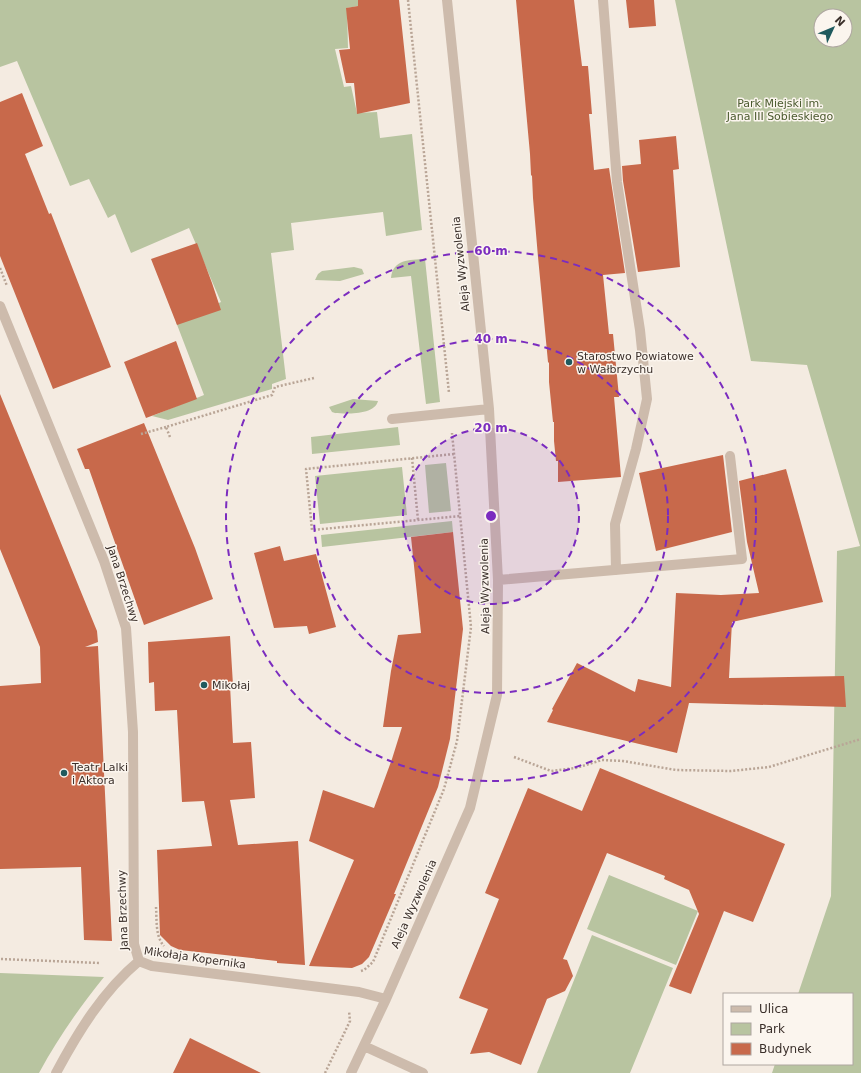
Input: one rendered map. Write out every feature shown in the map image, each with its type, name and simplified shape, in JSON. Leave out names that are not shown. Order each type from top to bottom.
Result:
[{"type":"street","name":"Aleja Wyzwolenia","points":[[351,1073],[386,999],[470,808],[497,695],[498,580],[489,409],[447,0]]},
{"type":"street","points":[[603,0],[617,182],[640,330],[647,399],[636,449],[615,524],[616,570]]},
{"type":"street","name":"Jana Brzechwy","points":[[0,306],[104,561],[126,628],[133,732],[134,944],[139,961]]},
{"type":"street","points":[[392,419],[489,409]]},
{"type":"street","points":[[498,580],[742,559],[730,456]]},
{"type":"street","name":"Mikołaja Kopernika","points":[[56,1073],[77,1035],[102,1000],[122,975],[139,961],[152,966],[359,992],[386,999]]},
{"type":"street","points":[[364,1046],[423,1073]]},
{"type":"path","points":[[355,973],[364,970],[373,962],[444,789],[457,741],[471,627],[408,0]]},
{"type":"path","points":[[0,268],[9,290]]},
{"type":"path","points":[[141,434],[272,394],[275,387],[314,378]]},
{"type":"path","points":[[166,427],[170,437]]},
{"type":"path","points":[[454,454],[306,468],[307,484],[312,530],[460,516]]},
{"type":"path","points":[[412,458],[418,520]]},
{"type":"path","points":[[514,757],[551,771],[576,768],[602,760],[623,761],[676,770],[731,771],[769,766],[861,739]]},
{"type":"path","points":[[156,904],[158,935],[161,943],[165,947]]},
{"type":"path","points":[[1,959],[100,963]]},
{"type":"path","points":[[325,1073],[343,1035]]},
{"type":"green space","points":[[0,0],[358,0],[358,6],[347,8],[348,48],[335,49],[344,87],[351,86],[357,113],[377,112],[380,138],[412,134],[422,230],[386,236],[383,212],[291,223],[294,250],[271,253],[286,379],[272,384],[272,389],[168,420],[152,416],[204,395],[176,322],[221,302],[189,228],[131,253],[115,214],[108,218],[89,179],[70,186],[17,61],[0,67]]},
{"type":"green space","name":"Park Miejski im. Jana III Sobieskiego","points":[[675,0],[861,0],[861,1073],[772,1073],[775,1065],[853,1065],[853,993],[798,993],[831,896],[837,551],[860,546],[807,365],[751,361]]},
{"type":"green space","points":[[425,259],[440,402],[426,404],[411,276],[391,278],[392,272],[398,264],[408,260]]},
{"type":"green space","points":[[354,267],[362,269],[364,274],[340,281],[315,280],[318,274],[322,271]]},
{"type":"green space","points":[[353,399],[378,401],[376,406],[372,409],[360,413],[335,413],[332,412],[329,407]]},
{"type":"green space","points":[[398,427],[400,445],[312,454],[311,437]]},
{"type":"green space","points":[[446,463],[451,511],[429,513],[425,465]]},
{"type":"green space","points":[[402,467],[407,515],[320,524],[315,476]]},
{"type":"green space","points":[[452,521],[453,532],[322,547],[321,535]]},
{"type":"green space","points":[[609,875],[698,911],[676,965],[587,929]]},
{"type":"green space","points":[[592,935],[673,968],[630,1073],[537,1073]]},
{"type":"green space","points":[[0,973],[104,977],[69,1024],[39,1073],[0,1073]]},
{"type":"building","points":[[358,0],[399,0],[410,103],[357,114],[354,83],[346,83],[339,50],[350,49],[346,8],[358,6]]},
{"type":"building","points":[[516,0],[574,0],[582,66],[588,66],[592,114],[589,114],[594,170],[609,168],[625,273],[603,275],[609,334],[613,334],[619,397],[614,397],[621,477],[558,482],[558,461],[556,461],[554,441],[554,422],[549,382],[549,363],[538,257]]},
{"type":"building","points":[[626,0],[654,0],[656,26],[629,28]]},
{"type":"building","points":[[22,93],[43,146],[25,154],[49,214],[51,213],[111,367],[53,389],[0,256],[0,102]]},
{"type":"building","points":[[676,136],[679,169],[673,170],[680,267],[638,272],[623,181],[622,166],[641,164],[639,140]]},
{"type":"building","points":[[197,243],[221,310],[177,325],[151,259]]},
{"type":"building","points":[[176,341],[197,399],[146,418],[124,362]]},
{"type":"building","points":[[0,394],[97,631],[98,642],[85,647],[98,646],[112,941],[84,940],[81,867],[0,869],[0,686],[41,683],[40,647],[0,549]]},
{"type":"building","points":[[144,423],[195,548],[213,599],[144,625],[89,469],[85,469],[77,449]]},
{"type":"building","points":[[723,455],[732,532],[656,551],[639,473]]},
{"type":"building","points":[[786,469],[823,602],[732,622],[729,678],[844,676],[846,707],[689,703],[677,753],[547,722],[553,710],[552,709],[577,663],[635,692],[638,679],[671,687],[676,593],[721,595],[759,593],[747,542],[739,481]]},
{"type":"building","points":[[453,532],[463,629],[450,739],[438,787],[394,894],[396,894],[369,957],[362,964],[352,968],[309,966],[354,860],[309,841],[323,790],[374,808],[402,727],[383,727],[398,635],[421,633],[411,537]]},
{"type":"building","points":[[280,546],[284,561],[316,554],[336,627],[309,634],[307,626],[274,628],[254,553]]},
{"type":"building","points":[[230,636],[233,685],[230,685],[233,743],[251,742],[255,798],[230,800],[238,845],[298,841],[305,965],[277,963],[277,961],[180,950],[171,946],[160,935],[157,850],[212,846],[204,801],[182,802],[177,710],[155,711],[154,682],[149,683],[148,642]]},
{"type":"building","points":[[600,768],[785,844],[753,922],[724,911],[691,994],[669,986],[699,914],[689,890],[664,879],[665,876],[607,853],[563,959],[567,960],[573,976],[565,991],[547,999],[521,1065],[489,1052],[470,1054],[488,1009],[459,998],[499,899],[485,893],[528,788],[582,811]]},
{"type":"building","points":[[190,1038],[261,1073],[173,1073]]},
{"type":"place","name":"Starostwo Powiatowe w Wałbrzychu","points":[[569,362]]},
{"type":"place","name":"Mikołaj","points":[[204,685]]},
{"type":"place","name":"Teatr Lalki i Aktora","points":[[64,773]]}]
